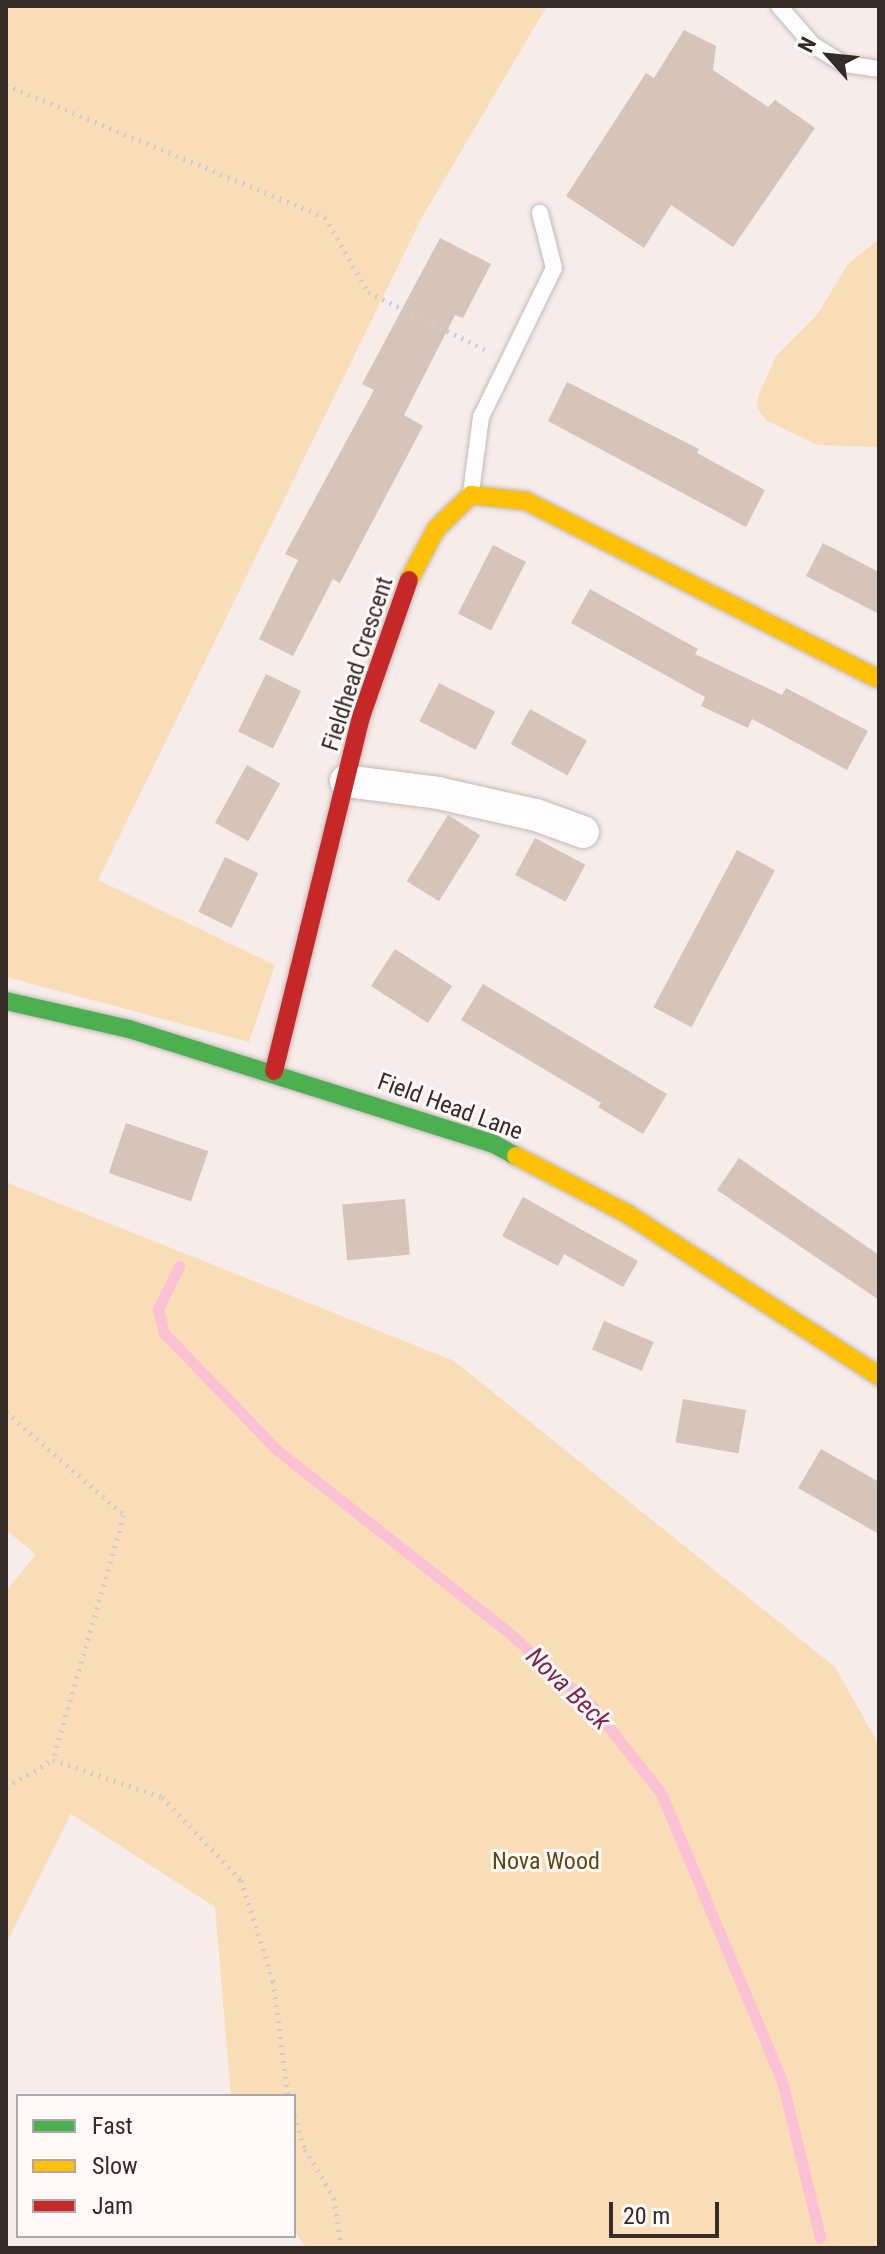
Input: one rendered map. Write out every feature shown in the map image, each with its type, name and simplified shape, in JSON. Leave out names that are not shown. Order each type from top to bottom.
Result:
[{"type":"street","points":[[471,495],[526,501],[879,679]]},
{"type":"street","name":"Fieldhead Crescent","points":[[274,1071],[362,714],[404,590],[436,529],[471,495]]},
{"type":"street","points":[[346,781],[438,793],[536,815],[583,832]]},
{"type":"street","name":"Field Head Lane","points":[[6,1001],[129,1029],[274,1071],[494,1144],[626,1213],[879,1376]]},
{"type":"lane","points":[[779,6],[813,45],[844,64],[879,69]]},
{"type":"lane","points":[[471,495],[481,417],[554,268],[540,213]]},
{"type":"path","points":[[6,85],[325,217],[368,292],[508,361]]},
{"type":"path","points":[[6,1412],[124,1515],[53,1760],[6,1787]]},
{"type":"path","points":[[53,1760],[162,1797],[241,1880],[273,1981],[288,2094]]},
{"type":"path","points":[[296,2121],[305,2149],[334,2198],[341,2248]]},
{"type":"green space","points":[[6,6],[547,6],[421,219],[98,880],[275,965],[249,1042],[6,977]]},
{"type":"green space","points":[[879,239],[879,447],[818,445],[766,420],[757,408],[759,394],[776,356],[817,315],[848,264]]},
{"type":"green space","name":"Nova Wood","points":[[6,1182],[454,1361],[835,1667],[879,1745],[879,2248],[305,2248],[296,2232],[296,2094],[231,2094],[215,1907],[71,1814],[6,1944],[6,1591],[36,1554],[6,1530]]},
{"type":"building","points":[[684,30],[716,46],[713,70],[768,107],[775,100],[815,128],[733,247],[671,205],[644,248],[566,196],[646,73],[654,78]]},
{"type":"building","points":[[440,238],[491,264],[463,318],[455,315],[404,415],[423,426],[340,583],[333,579],[293,656],[259,639],[298,560],[285,554],[374,390],[362,384]]},
{"type":"building","points":[[567,382],[699,449],[697,453],[765,490],[746,527],[548,421]]},
{"type":"building","points":[[823,543],[879,572],[879,614],[806,576]]},
{"type":"building","points":[[493,545],[526,562],[491,630],[458,614]]},
{"type":"building","points":[[590,589],[698,649],[695,654],[782,695],[786,688],[868,731],[847,770],[752,719],[748,728],[701,706],[705,697],[571,623]]},
{"type":"building","points":[[266,674],[301,691],[273,749],[238,732]]},
{"type":"building","points":[[439,683],[495,712],[476,750],[419,721]]},
{"type":"building","points":[[530,709],[587,741],[567,775],[511,744]]},
{"type":"building","points":[[247,765],[280,783],[248,841],[215,823]]},
{"type":"building","points":[[448,815],[480,835],[439,901],[407,881]]},
{"type":"building","points":[[535,838],[585,865],[566,902],[515,875]]},
{"type":"building","points":[[737,850],[775,870],[691,1027],[653,1007]]},
{"type":"building","points":[[225,857],[258,873],[232,928],[198,912]]},
{"type":"building","points":[[395,949],[452,986],[428,1023],[371,986]]},
{"type":"building","points":[[483,984],[667,1094],[643,1134],[598,1107],[601,1103],[461,1020]]},
{"type":"building","points":[[126,1123],[208,1151],[191,1201],[109,1173]]},
{"type":"building","points":[[739,1158],[879,1255],[879,1300],[717,1190]]},
{"type":"building","points":[[523,1197],[638,1261],[623,1287],[564,1254],[558,1266],[502,1236]]},
{"type":"building","points":[[405,1199],[410,1255],[347,1260],[342,1204]]},
{"type":"building","points":[[604,1321],[654,1342],[642,1371],[592,1350]]},
{"type":"building","points":[[683,1399],[746,1410],[738,1453],[675,1442]]},
{"type":"building","points":[[821,1449],[879,1482],[879,1534],[798,1488]]},
{"type":"waterway","name":"Nova Beck","points":[[179,1266],[158,1309],[164,1333],[277,1450],[506,1630],[592,1706],[661,1793],[782,2081],[820,2237]]},
{"type":"traffic: fast","points":[[6,1001],[129,1029],[494,1144],[516,1156]]},
{"type":"traffic: slow","points":[[409,580],[436,529],[471,495],[526,501],[879,679]]},
{"type":"traffic: slow","points":[[516,1156],[626,1213],[879,1376]]},
{"type":"traffic: jam","points":[[274,1071],[362,714],[409,580]]}]
